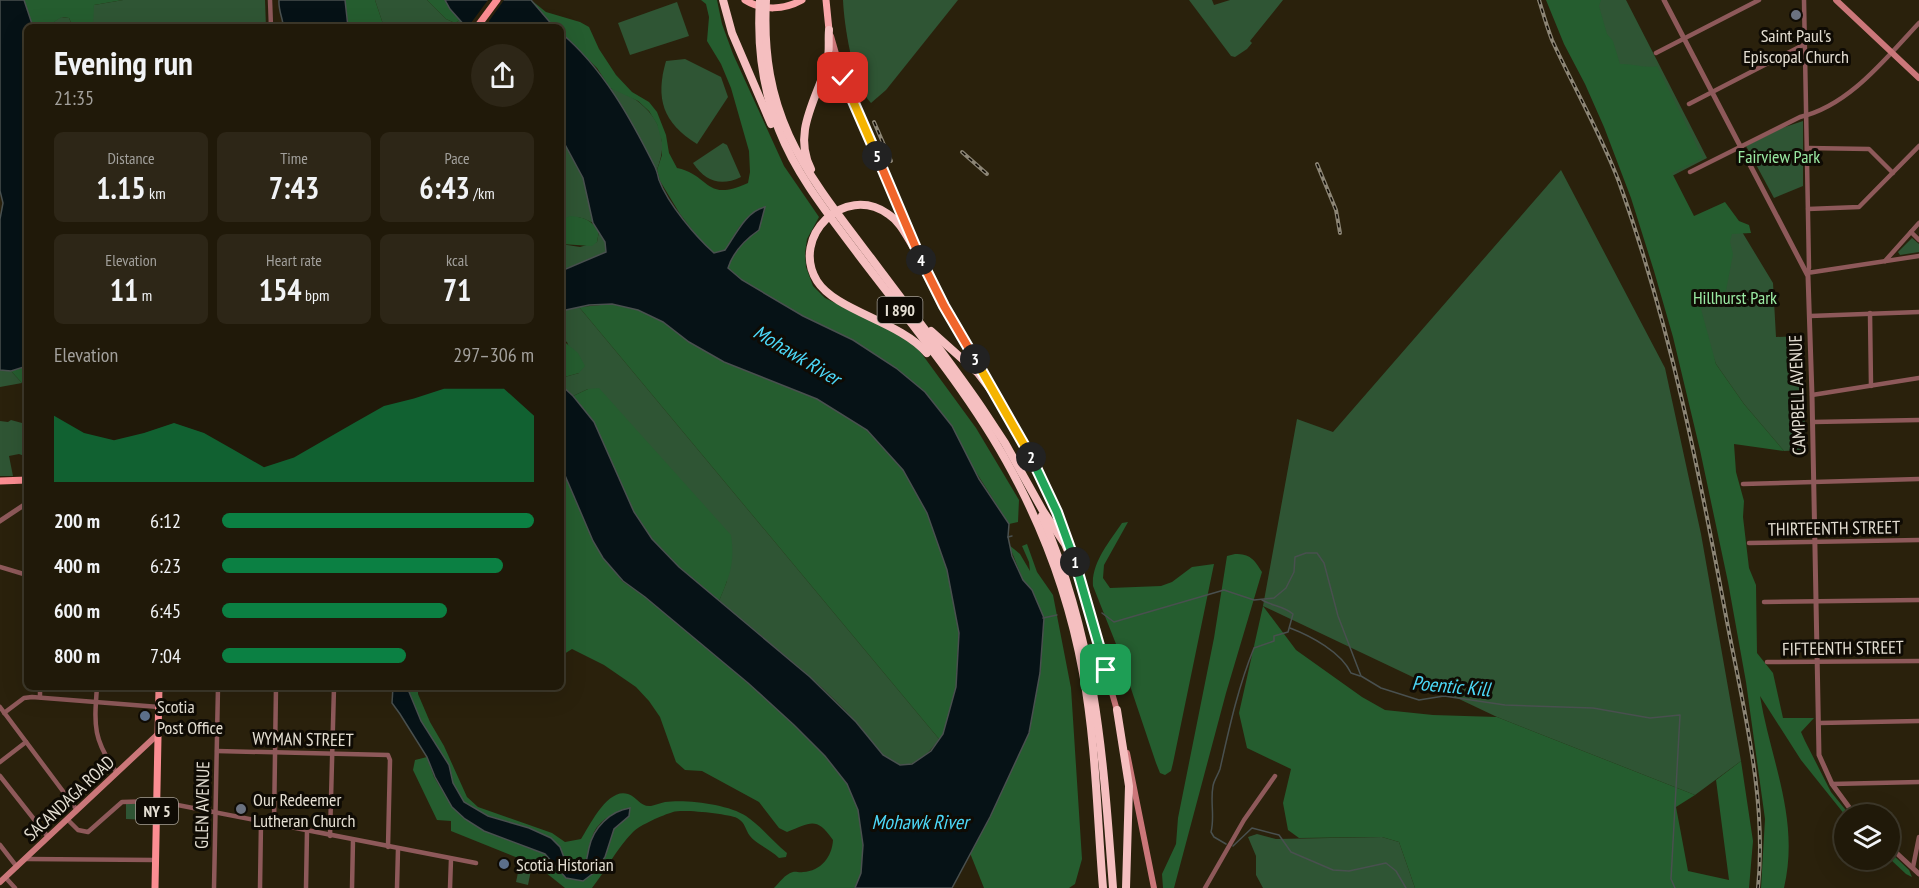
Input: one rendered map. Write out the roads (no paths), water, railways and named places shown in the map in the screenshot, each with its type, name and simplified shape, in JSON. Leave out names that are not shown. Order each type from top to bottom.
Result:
[{"type":"highway","points":[[723,0],[732,33],[776,136],[790,163],[810,189]]},
{"type":"highway","points":[[745,0],[756,6],[775,9],[802,0]]},
{"type":"highway","name":"I 890","points":[[760,0],[770,74],[780,114],[801,162],[825,204]]},
{"type":"highway","name":"I 890","points":[[766,0],[762,21],[763,75],[771,110],[789,153],[810,189],[890,283],[970,390],[1015,461],[1058,556],[1082,636],[1094,691],[1102,744],[1113,888]]},
{"type":"highway","points":[[825,204],[807,162],[802,137],[828,59],[829,30],[826,0]]},
{"type":"highway","points":[[918,254],[894,218],[877,207],[860,204],[837,210],[821,223],[812,238],[810,258],[815,277],[827,292],[914,340],[964,395]]},
{"type":"highway","name":"I 890","points":[[840,223],[993,438],[1018,483],[1044,540],[1076,637],[1086,693],[1103,888]]},
{"type":"highway","points":[[890,283],[935,336],[978,373],[997,398]]},
{"type":"highway","points":[[1015,461],[1043,511],[1065,544],[1079,578]]},
{"type":"highway","points":[[1117,710],[1129,786],[1126,888]]},
{"type":"highway","points":[[1097,815],[1098,888]]},
{"type":"main road","points":[[479,24],[497,0]]},
{"type":"main road","points":[[1839,1],[1919,78]]},
{"type":"main road","points":[[829,30],[843,78],[918,254],[944,306],[1031,456],[1052,499],[1067,538],[1117,710],[1155,888]]},
{"type":"main road","points":[[0,481],[24,480]]},
{"type":"main road","name":"NY 5","points":[[155,888],[159,690]]},
{"type":"main road","name":"SACANDAGA ROAD","points":[[3,880],[158,735]]},
{"type":"street","points":[[270,0],[271,24]]},
{"type":"street","name":"CAMPBELL AVENUE","points":[[1664,0],[1803,270],[1807,273],[1813,422],[1819,755],[1832,784],[1847,804]]},
{"type":"street","points":[[1656,53],[1759,0]]},
{"type":"street","points":[[1804,0],[1808,148],[1809,268],[1807,273],[1919,256]]},
{"type":"street","points":[[1690,172],[1740,146],[1813,114],[1860,86],[1919,23]]},
{"type":"street","points":[[1689,104],[1805,44]]},
{"type":"street","points":[[1808,209],[1859,207],[1919,146]]},
{"type":"street","points":[[1808,148],[1869,149],[1893,173]]},
{"type":"street","points":[[1885,261],[1919,223]]},
{"type":"street","points":[[1911,232],[1919,240]]},
{"type":"street","points":[[1810,316],[1919,312]]},
{"type":"street","points":[[1870,313],[1871,386]]},
{"type":"street","points":[[1812,395],[1919,378]]},
{"type":"street","points":[[1813,422],[1919,420]]},
{"type":"street","points":[[1743,484],[1919,479]]},
{"type":"street","points":[[0,521],[24,505]]},
{"type":"street","name":"THIRTEENTH STREET","points":[[1749,543],[1919,540]]},
{"type":"street","points":[[0,569],[24,574]]},
{"type":"street","points":[[1764,602],[1919,600]]},
{"type":"street","name":"FIFTEENTH STREET","points":[[1767,662],[1919,661]]},
{"type":"street","points":[[40,690],[40,698]]},
{"type":"street","points":[[97,690],[96,736],[108,761],[117,773]]},
{"type":"street","name":"GLEN AVENUE","points":[[214,888],[218,690]]},
{"type":"street","points":[[273,824],[276,690]]},
{"type":"street","points":[[330,836],[334,690]]},
{"type":"street","points":[[4,713],[24,698],[159,707]]},
{"type":"street","points":[[0,707],[77,810]]},
{"type":"street","points":[[1819,723],[1919,721]]},
{"type":"street","points":[[0,762],[26,742]]},
{"type":"street","name":"WYMAN STREET","points":[[217,751],[385,754],[389,756],[388,847]]},
{"type":"street","points":[[0,776],[48,837]]},
{"type":"street","points":[[1205,888],[1244,820],[1275,776]]},
{"type":"street","points":[[1832,784],[1919,782]]},
{"type":"street","points":[[67,819],[80,832],[88,832],[122,802],[158,801],[215,814],[476,863]]},
{"type":"street","points":[[260,888],[261,822]]},
{"type":"street","points":[[306,888],[307,831]]},
{"type":"street","points":[[1913,867],[1919,837]]},
{"type":"street","points":[[352,888],[353,840]]},
{"type":"street","points":[[0,845],[17,867]]},
{"type":"street","points":[[398,849],[398,888]]},
{"type":"street","points":[[1900,856],[1919,874]]},
{"type":"street","points":[[25,859],[155,860]]},
{"type":"street","points":[[450,888],[451,859]]},
{"type":"street","points":[[3,880],[15,888]]},
{"type":"water","points":[[0,0],[24,0],[32,24],[24,24],[24,367],[11,371],[0,370],[0,219],[3,203],[0,191]]},
{"type":"water","points":[[279,0],[345,0],[348,24],[283,24]]},
{"type":"water","points":[[445,0],[531,0],[551,24],[463,24]]},
{"type":"water","name":"Mohawk River","points":[[564,36],[590,62],[615,95],[646,149],[663,189],[683,220],[699,238],[714,253],[725,250],[752,213],[765,207],[759,230],[740,246],[728,268],[742,280],[803,316],[853,340],[896,368],[925,392],[952,426],[979,479],[1009,524],[1008,537],[1012,556],[1023,580],[1032,590],[1044,618],[1040,673],[1029,733],[990,817],[952,888],[855,888],[861,873],[863,845],[858,810],[847,784],[825,756],[748,683],[623,581],[603,558],[593,541],[564,473],[564,388],[594,422],[634,512],[652,539],[679,567],[810,677],[856,722],[883,755],[900,765],[912,764],[931,751],[943,734],[956,687],[959,633],[947,570],[927,513],[903,470],[867,430],[817,399],[724,362],[689,342],[663,322],[638,310],[612,304],[589,305],[564,310],[564,270],[606,252],[605,242],[593,223],[583,178],[564,143]]},
{"type":"water","points":[[393,690],[408,690],[421,721],[449,765],[453,783],[464,802],[488,816],[529,828],[551,838],[560,847],[565,860],[574,868],[581,870],[583,867],[598,827],[609,817],[630,808],[629,816],[614,829],[605,857],[595,872],[583,881],[566,878],[545,854],[484,831],[465,819],[452,807],[427,757],[392,703]]},
{"type":"waterway","points":[[1008,537],[1012,536]]},
{"type":"waterway","name":"Poentic Kill","points":[[1102,613],[1114,622],[1224,590],[1254,600],[1274,598],[1286,588],[1294,572],[1295,557],[1306,553],[1317,553],[1324,563],[1338,616],[1361,676],[1381,688],[1419,700],[1444,696],[1505,705],[1593,708],[1650,718],[1680,715],[1671,879],[1675,888]]},
{"type":"waterway","points":[[1226,844],[1214,837],[1211,832],[1212,792],[1220,769],[1230,723],[1254,648],[1274,641],[1274,636],[1288,632],[1293,614],[1262,600]]},
{"type":"waterway","name":"Poentic Kill","points":[[1043,618],[1057,615]]},
{"type":"waterway","points":[[1290,628],[1325,646],[1340,658],[1351,673],[1360,676]]},
{"type":"waterway","points":[[1233,846],[1252,828],[1279,835],[1291,852],[1333,870],[1349,871],[1386,863],[1396,871],[1406,888]]},
{"type":"railway","points":[[1539,0],[1552,40],[1619,182],[1654,291],[1669,347],[1695,458],[1747,724],[1757,789],[1760,855],[1758,888]]},
{"type":"railway","points":[[874,122],[891,161]]},
{"type":"railway","points":[[962,152],[987,174]]},
{"type":"railway","points":[[1317,164],[1336,210],[1340,233]]},
{"type":"place","name":"Saint Paul's Episcopal Church","points":[[1796,15]]},
{"type":"place","name":"Scotia Post Office","points":[[145,716]]},
{"type":"place","name":"Our Redeemer Lutheran Church","points":[[241,809]]},
{"type":"place","name":"Scotia Historian","points":[[504,864]]},
{"type":"park label","name":"Fairview Park","points":[[1779,156]]},
{"type":"park label","name":"Hillhurst Park","points":[[1735,297]]}]
